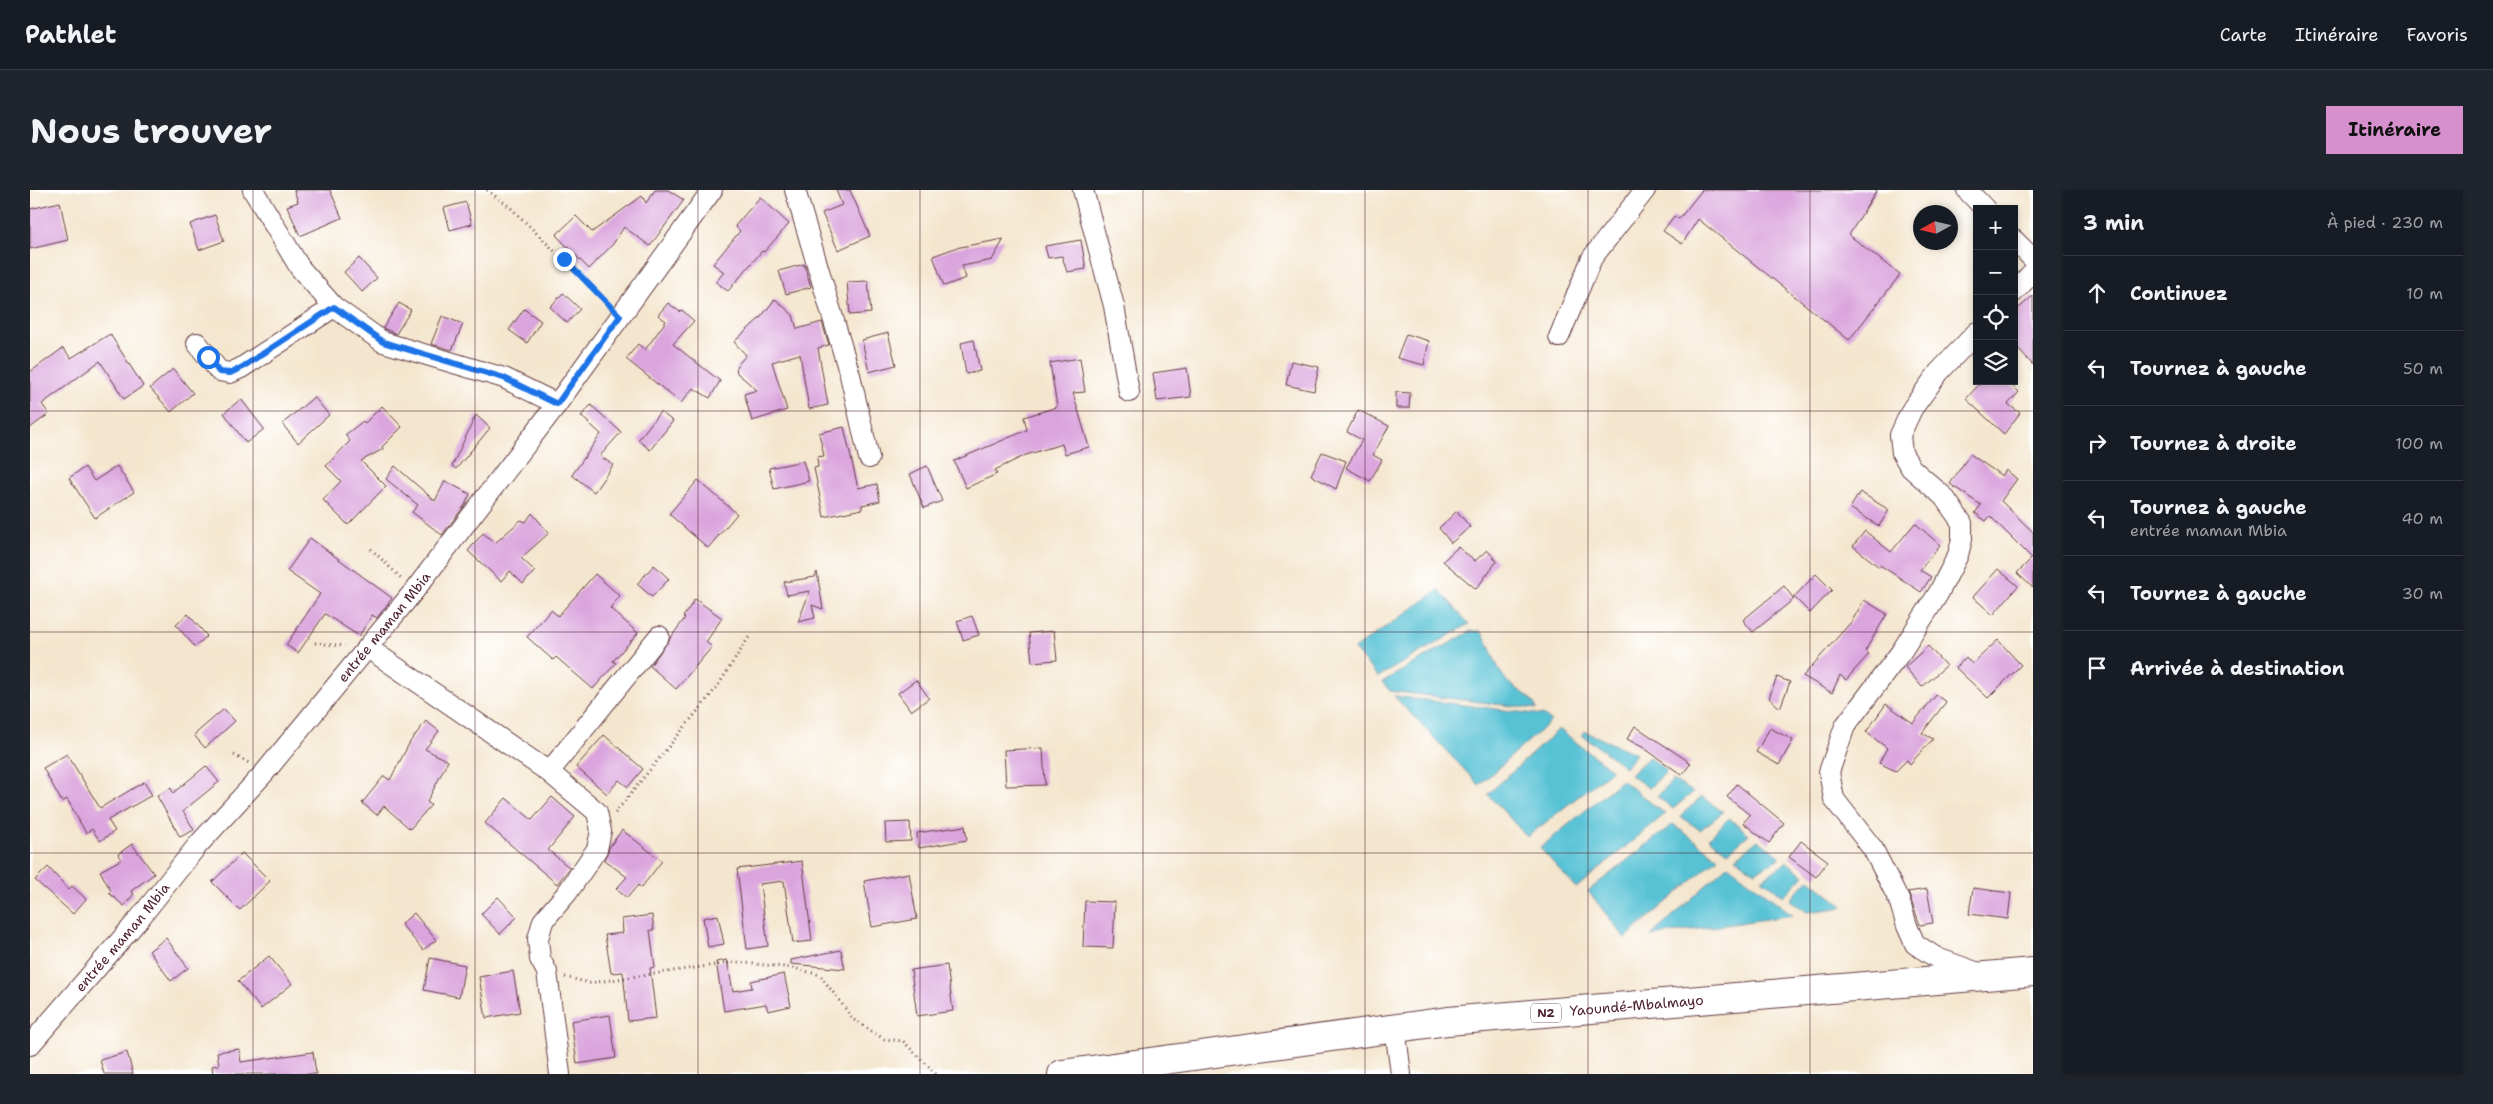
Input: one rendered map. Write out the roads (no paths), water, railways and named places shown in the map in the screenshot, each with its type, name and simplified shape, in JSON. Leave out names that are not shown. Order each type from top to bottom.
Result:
[{"type":"highway","name":"Yaoundé-Mbalmayo","points":[[1062,1074],[1132,1069],[1448,1021],[2033,972]]},
{"type":"street","points":[[253,190],[300,268],[334,307],[383,342],[504,378],[557,404]]},
{"type":"street","name":"entrée maman Mbia","points":[[30,1045],[139,919],[196,846],[265,772],[414,591],[557,404],[712,190]]},
{"type":"street","points":[[795,190],[850,375],[869,458]]},
{"type":"street","points":[[1083,190],[1114,306],[1129,392]]},
{"type":"street","points":[[1559,337],[1592,258],[1645,190]]},
{"type":"street","points":[[1967,190],[1981,205]]},
{"type":"street","points":[[2018,288],[2033,272]]},
{"type":"street","points":[[197,343],[219,372],[230,373],[241,368],[334,307]]},
{"type":"street","points":[[1973,336],[1939,372],[1912,409],[1900,435],[1902,453],[1912,468],[1944,497],[1962,523],[1962,539],[1958,555],[1938,594],[1901,652],[1845,726],[1829,772],[1834,799],[1873,849],[1899,900],[1906,926],[1915,944],[1937,958],[1990,977]]},
{"type":"street","points":[[549,772],[659,636]]},
{"type":"street","points":[[368,648],[549,772],[597,812],[601,831],[597,849],[567,893],[543,921],[538,939],[540,959],[547,972],[560,1074]]},
{"type":"street","points":[[1395,1028],[1401,1074]]},
{"type":"water","points":[[1439,590],[1469,624],[1378,677],[1354,649]]},
{"type":"water","points":[[1471,631],[1481,631],[1506,680],[1526,695],[1537,709],[1390,691],[1382,682]]},
{"type":"water","points":[[1394,696],[1543,715],[1551,721],[1479,785]]},
{"type":"water","points":[[1559,729],[1612,770],[1527,837],[1488,794]]},
{"type":"water","points":[[1584,731],[1636,754],[1625,767],[1582,735]]},
{"type":"water","points":[[1649,757],[1667,771],[1649,788],[1630,775]]},
{"type":"water","points":[[1622,780],[1665,814],[1576,888],[1540,848]]},
{"type":"water","points":[[1673,780],[1693,792],[1673,809],[1657,796]]},
{"type":"water","points":[[1702,797],[1723,812],[1700,830],[1680,816]]},
{"type":"water","points":[[1729,818],[1749,834],[1728,852],[1709,838]]},
{"type":"water","points":[[1673,824],[1718,858],[1625,938],[1588,891]]},
{"type":"water","points":[[1758,840],[1781,857],[1755,872],[1736,858]]},
{"type":"water","points":[[1787,862],[1804,875],[1784,896],[1762,879]]},
{"type":"water","points":[[1728,865],[1793,915],[1651,936]]},
{"type":"water","points":[[1809,879],[1844,907],[1807,912],[1790,900]]}]
